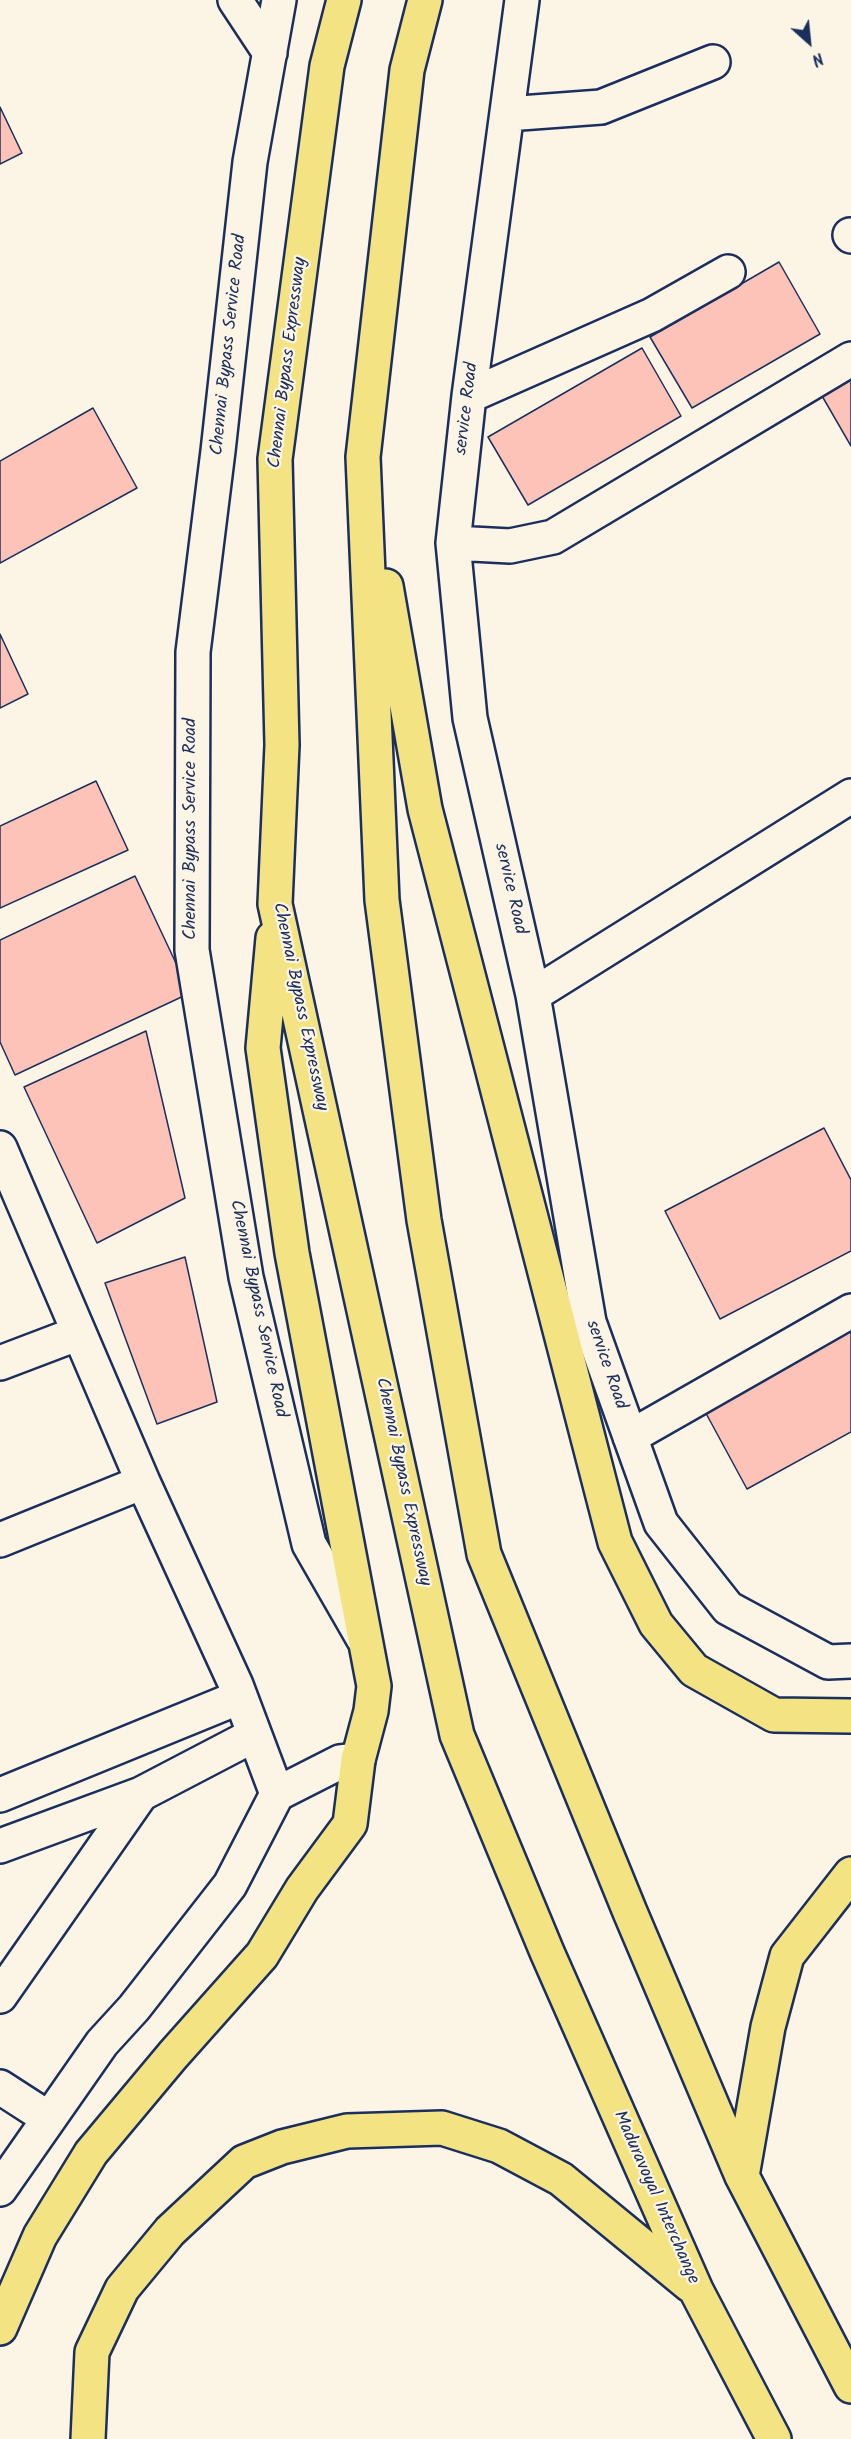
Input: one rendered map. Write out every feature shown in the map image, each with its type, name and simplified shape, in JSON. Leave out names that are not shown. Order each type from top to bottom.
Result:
[{"type":"highway","name":"Chennai Bypass Expressway","points":[[344,0],[327,66],[275,459],[282,745],[275,904],[457,1735],[547,1952]]},
{"type":"highway","points":[[425,0],[407,70],[363,457],[382,900],[424,1220],[484,1554],[630,1912],[742,2176],[851,2386]]},
{"type":"highway","points":[[363,457],[425,809],[615,1542],[656,1624],[694,1670],[774,1715],[851,1716]]},
{"type":"highway","points":[[0,2328],[40,2236],[91,2153],[173,2055],[262,1955],[302,1888],[350,1824],[358,1760],[371,1712],[374,1686],[363,1638],[292,1253],[263,1048],[275,904]]},
{"type":"highway","points":[[742,2176],[768,2027],[788,1956],[851,1874]]},
{"type":"highway","name":"Maduravoyal Interchange","points":[[547,1952],[696,2290],[774,2439]]},
{"type":"highway","points":[[88,2439],[92,2352],[122,2289],[170,2231],[244,2162],[282,2147],[325,2136],[347,2131],[442,2128],[499,2146],[561,2179],[696,2290]]},
{"type":"street","points":[[235,0],[270,53]]},
{"type":"street","name":"Chennai Bypass Service Road","points":[[279,0],[250,162],[193,652],[192,950],[246,1277],[309,1544],[363,1638]]},
{"type":"street","name":"service Road","points":[[522,0],[469,396],[453,543],[470,717],[533,995],[589,1322],[661,1523],[728,1608],[828,1662],[851,1661]]},
{"type":"street","points":[[507,114],[601,107],[713,62]]},
{"type":"street","points":[[469,396],[652,315],[728,272]]},
{"type":"street","points":[[453,543],[510,546],[553,537],[851,359]]},
{"type":"street","points":[[533,995],[851,796]]},
{"type":"street","points":[[0,1148],[143,1482],[240,1697],[277,1794]]},
{"type":"street","points":[[630,1437],[851,1311]]},
{"type":"street","points":[[0,1363],[80,1333]]},
{"type":"street","points":[[0,1540],[143,1482]]},
{"type":"street","points":[[0,1794],[240,1697]]},
{"type":"street","points":[[0,1846],[141,1794],[254,1735]]},
{"type":"street","points":[[0,2189],[102,2043],[134,2008],[230,1885],[277,1794],[340,1762],[358,1760]]},
{"type":"street","points":[[0,1996],[141,1794]]},
{"type":"street","points":[[0,2087],[48,2118]]},
{"type":"building","points":[[0,107],[22,153],[0,164]]},
{"type":"building","points":[[779,262],[820,334],[692,408],[650,337]]},
{"type":"building","points":[[642,348],[681,416],[528,505],[488,437]]},
{"type":"building","points":[[851,370],[851,446],[818,389]]},
{"type":"building","points":[[93,408],[137,488],[0,563],[0,461]]},
{"type":"building","points":[[0,634],[28,694],[0,708]]},
{"type":"building","points":[[96,781],[128,850],[0,908],[0,826]]},
{"type":"building","points":[[135,876],[190,993],[15,1075],[0,1042],[0,940]]},
{"type":"building","points":[[146,1031],[185,1198],[97,1243],[24,1087]]},
{"type":"building","points":[[824,1128],[851,1180],[851,1251],[720,1319],[665,1211]]},
{"type":"building","points":[[185,1257],[217,1402],[157,1424],[105,1283]]},
{"type":"building","points":[[851,1325],[851,1432],[747,1489],[702,1406]]}]
